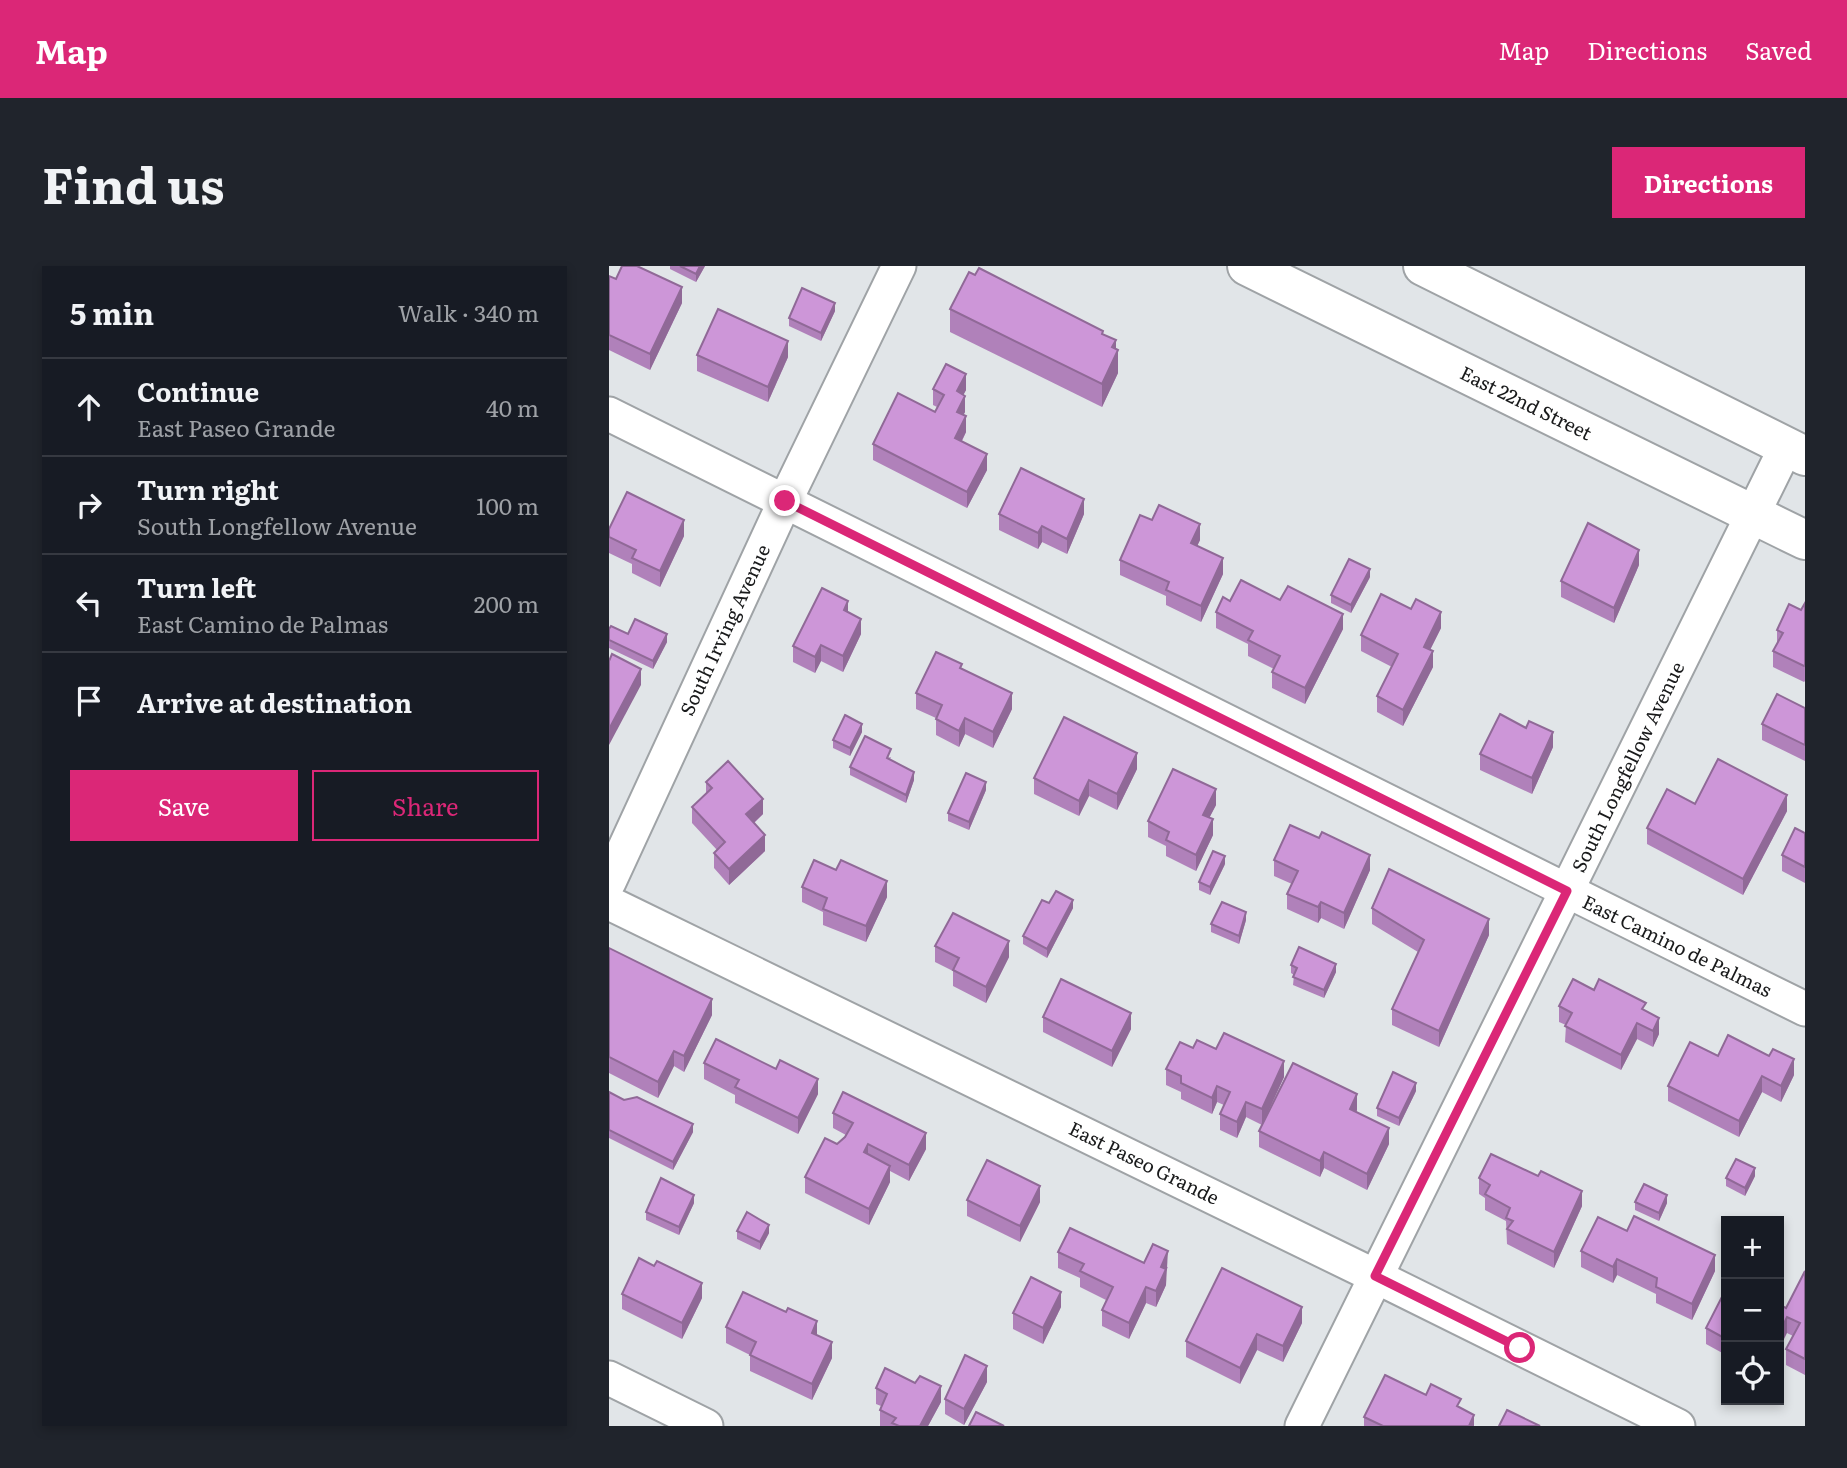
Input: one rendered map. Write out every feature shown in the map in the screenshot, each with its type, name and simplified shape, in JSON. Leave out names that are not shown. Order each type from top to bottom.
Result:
[{"type":"main road","name":"East 22nd Street","points":[[1247,266],[1805,540]]},
{"type":"main road","points":[[1423,266],[1796,452]]},
{"type":"street","name":"South Irving Avenue","points":[[609,882],[785,501],[898,266]]},
{"type":"street","name":"East Camino de Palmas","points":[[609,414],[1805,1009]]},
{"type":"street","name":"South Longfellow Avenue","points":[[1302,1426],[1730,558],[1796,452]]},
{"type":"street","name":"East Paseo Grande","points":[[609,903],[1678,1426]]},
{"type":"street","points":[[609,1378],[706,1426]]},
{"type":"building","points":[[622,266],[637,266],[682,287],[650,354],[609,335],[609,276],[616,279]]},
{"type":"building","points":[[680,266],[700,266],[696,274]]},
{"type":"building","points":[[979,268],[1116,340],[1112,347],[1118,350],[1102,384],[950,309],[969,272],[975,275]]},
{"type":"building","points":[[802,288],[835,303],[821,333],[789,318]]},
{"type":"building","points":[[718,309],[788,341],[768,387],[697,355]]},
{"type":"building","points":[[946,364],[966,374],[957,391],[965,396],[957,412],[966,416],[955,438],[987,454],[967,492],[873,444],[898,393],[935,412],[944,395],[933,389]]},
{"type":"building","points":[[1021,468],[1084,499],[1067,539],[1042,526],[1038,533],[999,514]]},
{"type":"building","points":[[627,492],[684,520],[660,571],[632,558],[636,550],[609,537],[609,529]]},
{"type":"building","points":[[1159,505],[1200,524],[1191,543],[1223,558],[1201,606],[1166,590],[1169,582],[1120,560],[1140,515],[1152,520]]},
{"type":"building","points":[[1588,523],[1639,550],[1614,608],[1561,581]]},
{"type":"building","points":[[1349,559],[1370,569],[1351,605],[1331,595]]},
{"type":"building","points":[[1241,580],[1280,600],[1288,586],[1343,614],[1305,688],[1272,672],[1280,656],[1248,640],[1253,631],[1216,612],[1223,597],[1230,601]]},
{"type":"building","points":[[822,588],[848,601],[844,610],[861,619],[843,656],[821,645],[815,657],[793,646]]},
{"type":"building","points":[[1381,594],[1411,609],[1416,599],[1441,612],[1424,647],[1433,651],[1403,710],[1377,696],[1398,654],[1361,635]]},
{"type":"building","points":[[1805,603],[1804,666],[1773,651],[1783,633],[1777,630],[1789,604],[1801,610]]},
{"type":"building","points":[[635,619],[667,634],[653,661],[609,640],[611,626],[628,634]]},
{"type":"building","points":[[936,652],[962,664],[960,668],[1012,693],[993,732],[965,718],[959,731],[936,719],[942,705],[916,693]]},
{"type":"building","points":[[612,654],[641,669],[609,729],[609,661]]},
{"type":"building","points":[[1777,694],[1805,708],[1805,745],[1762,724]]},
{"type":"building","points":[[1500,714],[1526,728],[1529,721],[1553,732],[1532,778],[1480,754]]},
{"type":"building","points":[[845,715],[862,724],[850,748],[833,740]]},
{"type":"building","points":[[1064,717],[1137,753],[1117,794],[1089,780],[1079,801],[1034,778]]},
{"type":"building","points":[[865,736],[891,749],[887,758],[914,772],[906,795],[850,767]]},
{"type":"building","points":[[1718,759],[1787,795],[1743,879],[1647,828],[1667,789],[1695,804]]},
{"type":"building","points":[[728,761],[763,799],[746,814],[765,835],[729,869],[714,853],[725,842],[692,807],[712,788],[706,782]]},
{"type":"building","points":[[1173,769],[1216,789],[1203,815],[1213,819],[1196,855],[1166,840],[1169,832],[1148,821]]},
{"type":"building","points":[[966,773],[986,782],[969,822],[948,813]]},
{"type":"building","points":[[1290,825],[1319,838],[1322,832],[1370,855],[1344,913],[1321,902],[1318,907],[1287,894],[1298,871],[1274,860]]},
{"type":"building","points":[[1795,828],[1805,833],[1805,867],[1782,855]]},
{"type":"building","points":[[1213,851],[1225,856],[1210,887],[1199,882]]},
{"type":"building","points":[[814,860],[836,870],[841,860],[887,881],[866,926],[823,909],[827,898],[802,887]]},
{"type":"building","points":[[1389,869],[1489,919],[1439,1031],[1392,1009],[1424,940],[1372,908]]},
{"type":"building","points":[[1056,891],[1073,900],[1047,949],[1023,936],[1042,900],[1049,903]]},
{"type":"building","points":[[1222,902],[1246,912],[1239,936],[1211,924]]},
{"type":"building","points":[[953,913],[1009,941],[986,987],[953,970],[959,958],[935,946]]},
{"type":"building","points":[[1299,947],[1336,964],[1324,990],[1293,977],[1297,968],[1291,965]]},
{"type":"building","points":[[609,948],[712,999],[684,1056],[674,1051],[658,1082],[609,1057]]},
{"type":"building","points":[[1061,979],[1131,1013],[1112,1051],[1043,1017]]},
{"type":"building","points":[[1573,979],[1594,990],[1599,979],[1646,1003],[1642,1009],[1659,1018],[1653,1031],[1637,1023],[1621,1055],[1565,1026],[1572,1013],[1559,1006]]},
{"type":"building","points":[[1224,1033],[1284,1061],[1262,1109],[1246,1102],[1237,1122],[1220,1114],[1230,1092],[1217,1086],[1212,1098],[1181,1083],[1181,1076],[1166,1069],[1180,1042],[1193,1048],[1197,1040],[1216,1049]]},
{"type":"building","points":[[1728,1035],[1769,1056],[1773,1049],[1794,1059],[1781,1086],[1762,1076],[1739,1121],[1668,1086],[1690,1042],[1718,1056]]},
{"type":"building","points":[[716,1039],[776,1069],[780,1060],[818,1079],[798,1118],[735,1087],[739,1080],[704,1063]]},
{"type":"building","points":[[1293,1063],[1357,1094],[1350,1109],[1389,1128],[1367,1174],[1324,1152],[1320,1161],[1259,1131]]},
{"type":"building","points":[[1393,1072],[1416,1083],[1399,1118],[1377,1108]]},
{"type":"building","points":[[609,1092],[624,1100],[637,1097],[693,1124],[673,1162],[609,1130]]},
{"type":"building","points":[[843,1092],[926,1133],[909,1165],[868,1144],[864,1152],[890,1166],[869,1209],[805,1177],[825,1138],[837,1144],[845,1137],[853,1123],[833,1113]]},
{"type":"building","points":[[1491,1154],[1538,1176],[1541,1171],[1582,1191],[1554,1252],[1507,1229],[1513,1221],[1506,1218],[1510,1208],[1485,1194],[1490,1185],[1479,1178]]},
{"type":"building","points":[[1736,1159],[1755,1168],[1745,1188],[1726,1178]]},
{"type":"building","points":[[987,1160],[1040,1186],[1020,1226],[967,1200]]},
{"type":"building","points":[[661,1178],[694,1195],[679,1227],[646,1212]]},
{"type":"building","points":[[1644,1184],[1667,1195],[1659,1213],[1635,1202]]},
{"type":"building","points":[[747,1212],[769,1225],[760,1242],[737,1231]]},
{"type":"building","points":[[1634,1216],[1715,1255],[1692,1304],[1656,1287],[1657,1278],[1617,1259],[1613,1267],[1581,1251],[1598,1217],[1627,1231]]},
{"type":"building","points":[[1070,1228],[1144,1263],[1153,1244],[1168,1251],[1161,1267],[1166,1269],[1156,1291],[1146,1287],[1129,1323],[1102,1310],[1113,1287],[1080,1271],[1084,1264],[1058,1252]]},
{"type":"building","points":[[639,1258],[654,1266],[657,1261],[702,1283],[682,1323],[622,1294]]},
{"type":"building","points":[[1222,1268],[1302,1307],[1283,1346],[1257,1334],[1240,1368],[1186,1341]]},
{"type":"building","points":[[1805,1271],[1805,1359],[1786,1349],[1800,1323],[1787,1317],[1784,1323],[1784,1307],[1786,1308]]},
{"type":"building","points":[[1031,1277],[1061,1292],[1043,1328],[1013,1313]]},
{"type":"building","points":[[743,1292],[786,1312],[788,1308],[817,1321],[812,1333],[832,1342],[812,1384],[750,1355],[756,1342],[726,1327]]},
{"type":"building","points":[[1721,1299],[1721,1336],[1706,1328]]},
{"type":"building","points":[[965,1355],[987,1366],[964,1409],[945,1399]]},
{"type":"building","points":[[885,1368],[915,1383],[920,1376],[941,1386],[920,1426],[899,1426],[892,1423],[896,1418],[880,1410],[887,1394],[876,1388]]},
{"type":"building","points":[[1385,1375],[1426,1395],[1431,1384],[1461,1399],[1457,1406],[1474,1415],[1469,1426],[1383,1426],[1364,1417]]},
{"type":"building","points":[[1507,1410],[1540,1426],[1499,1426]]},
{"type":"building","points":[[976,1412],[1004,1426],[969,1426]]},
{"type":"route","points":[[785,501],[1567,891],[1375,1276],[1520,1348]]}]
